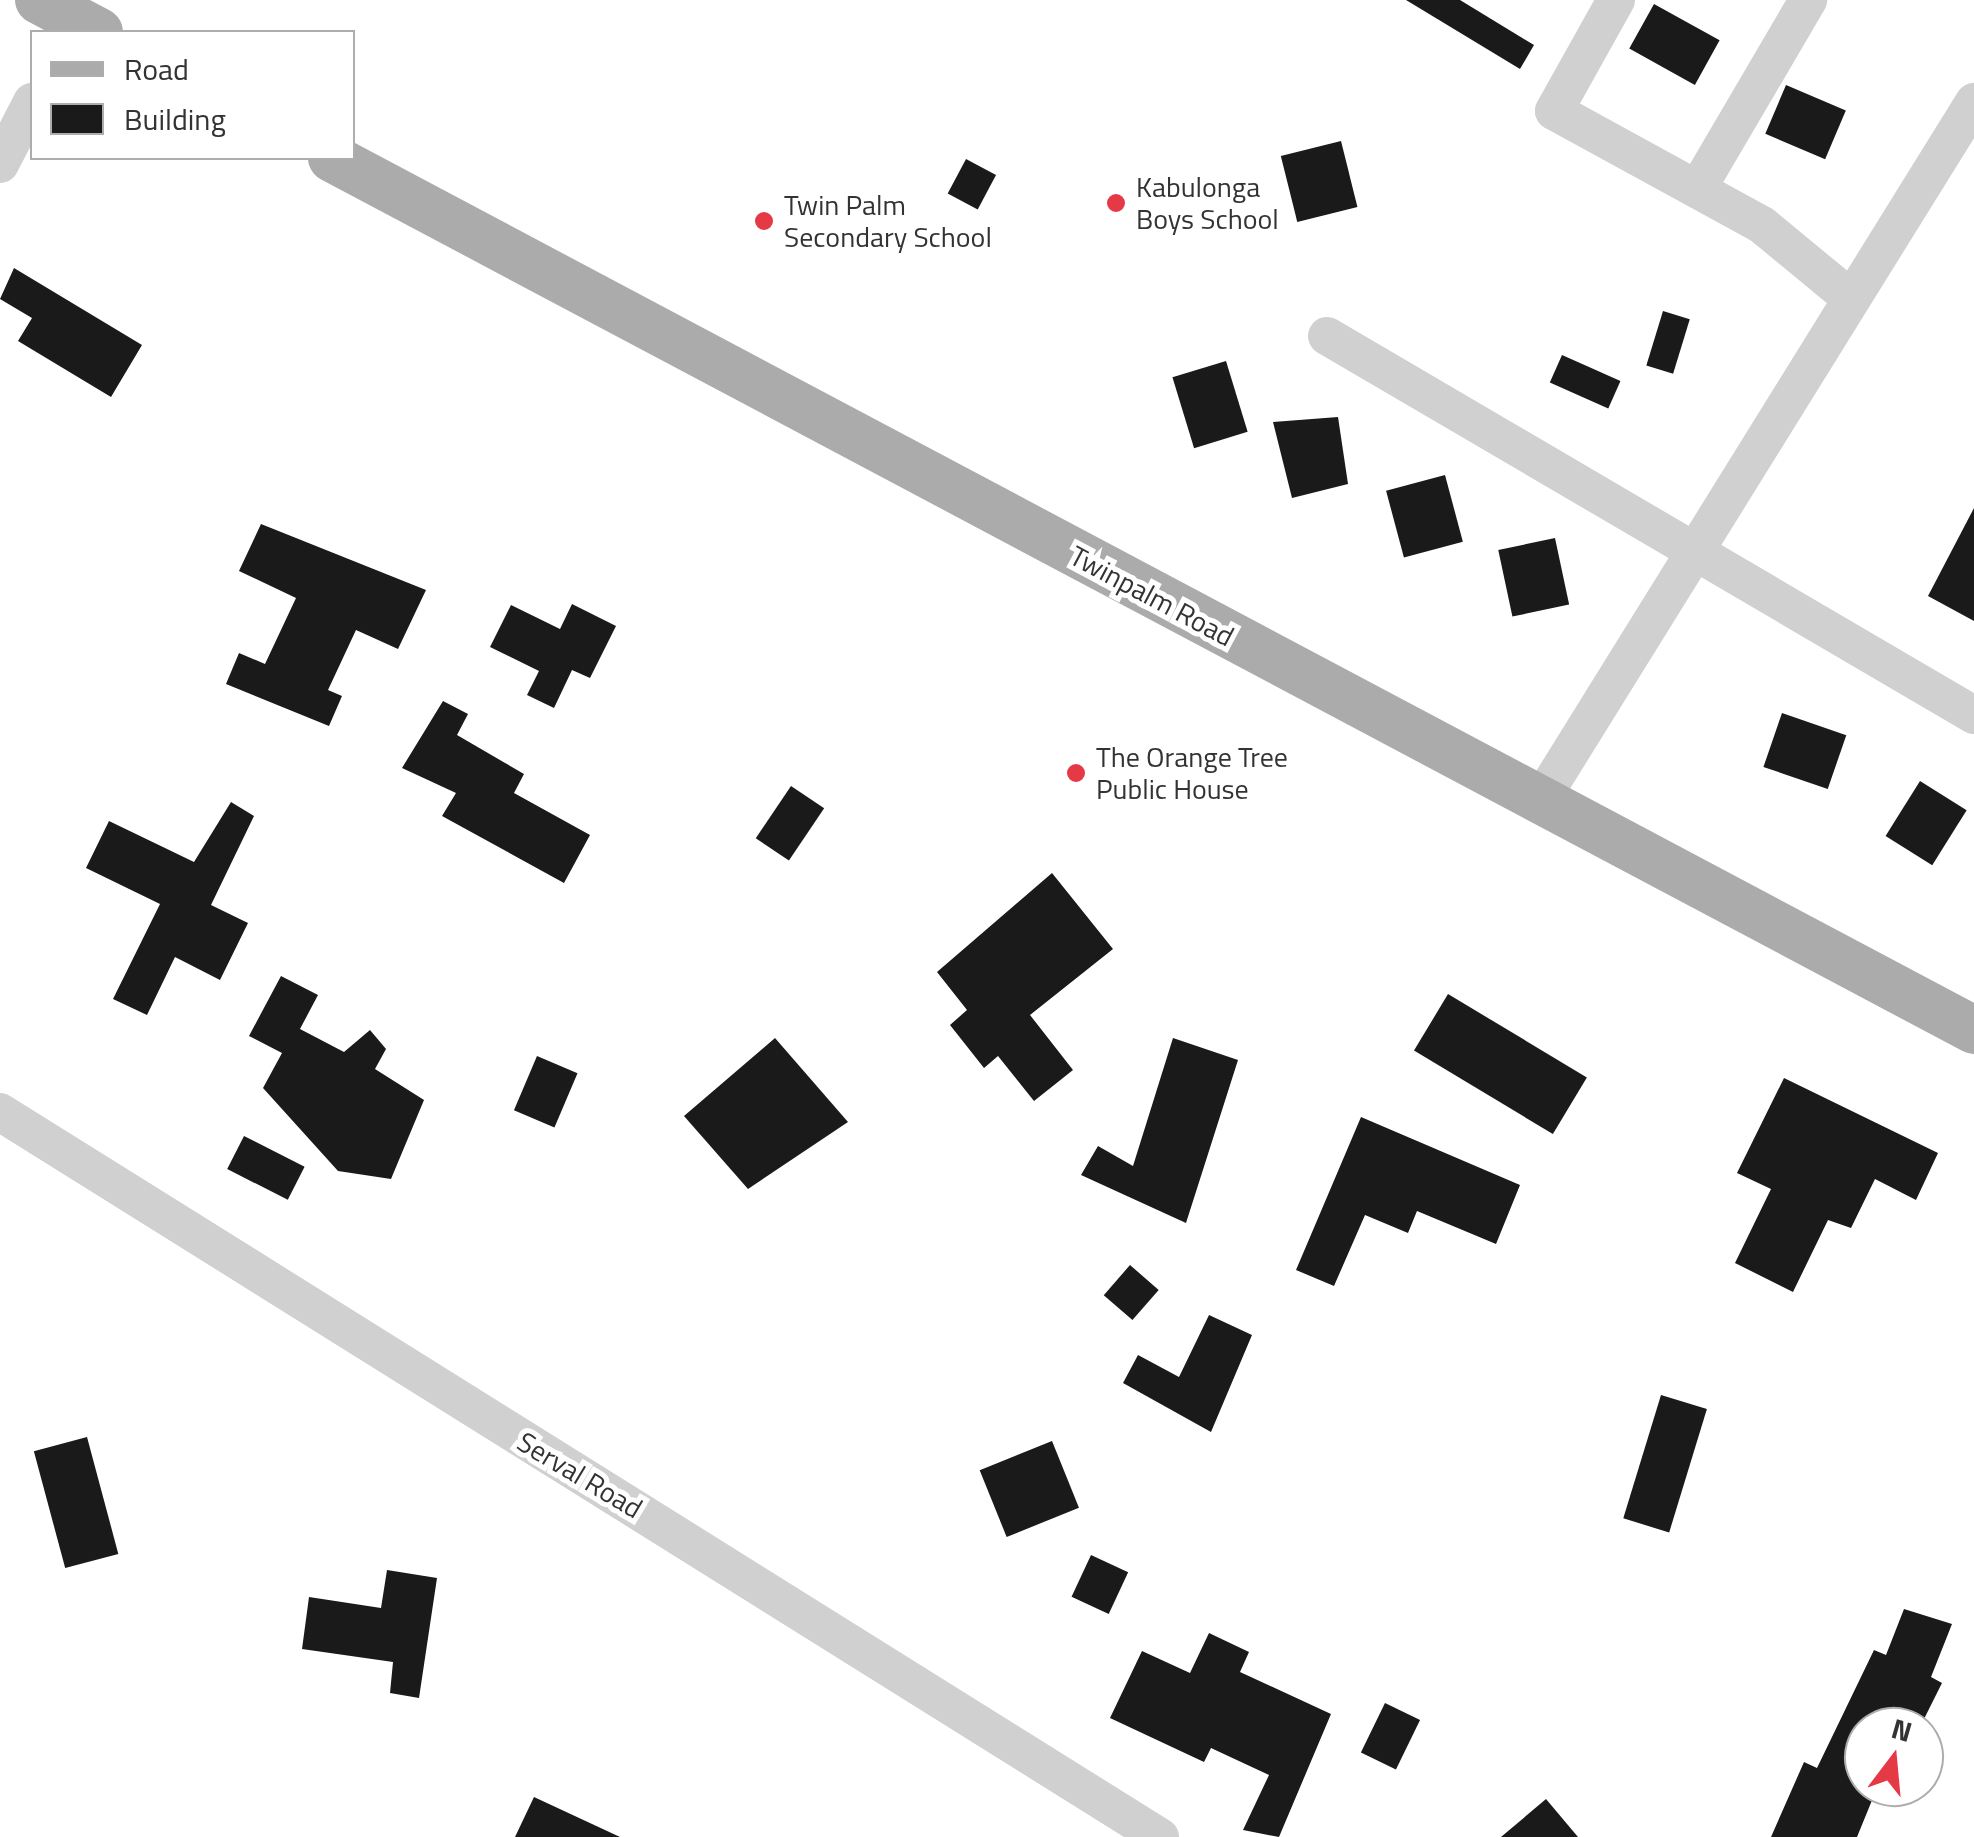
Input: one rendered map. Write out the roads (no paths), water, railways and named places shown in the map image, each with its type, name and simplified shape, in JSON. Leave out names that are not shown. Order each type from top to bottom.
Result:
[{"type":"main road","name":"Twinpalm Road","points":[[336,160],[1974,1030]]},
{"type":"street","points":[[1616,0],[1554,111],[1699,186],[1848,296]]},
{"type":"street","points":[[1699,186],[1808,0]]},
{"type":"street","points":[[1540,801],[1848,296],[1974,102]]},
{"type":"street","points":[[0,164],[30,106]]},
{"type":"street","points":[[1327,336],[1974,715]]},
{"type":"street","name":"Serval Road","points":[[0,1112],[1160,1837]]},
{"type":"place","name":"Kabulonga Boys School","points":[[1116,203]]},
{"type":"place","name":"Twin Palm Secondary School","points":[[764,221]]},
{"type":"place","name":"The Orange Tree Public House","points":[[1076,773]]}]
